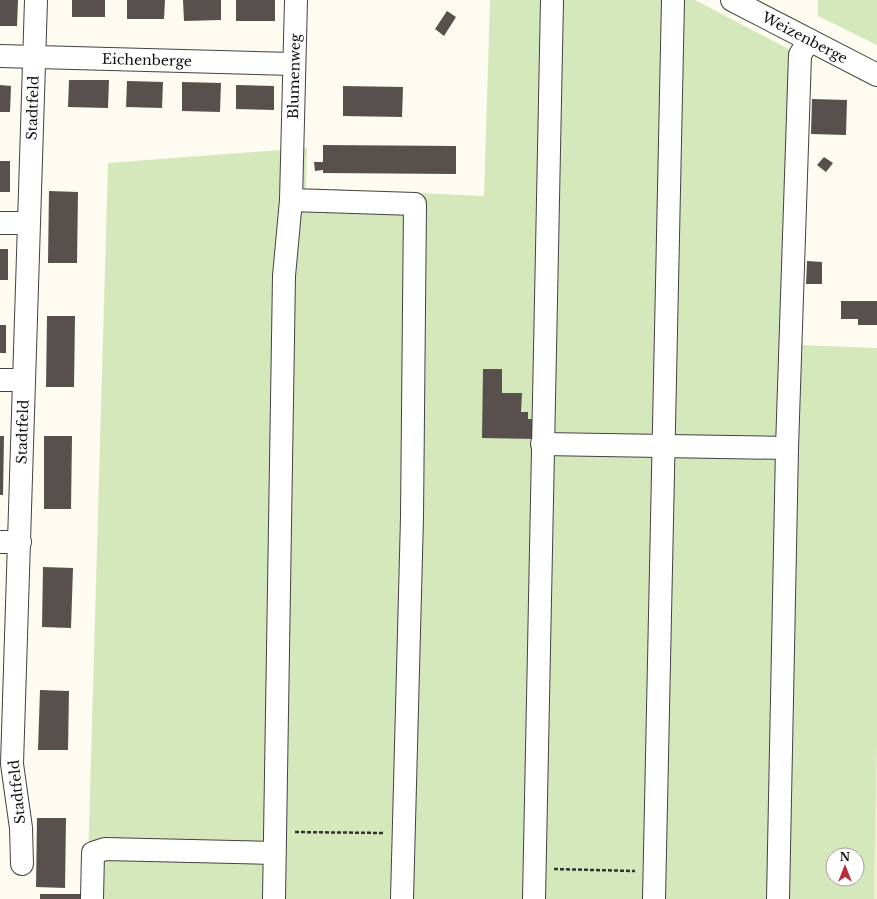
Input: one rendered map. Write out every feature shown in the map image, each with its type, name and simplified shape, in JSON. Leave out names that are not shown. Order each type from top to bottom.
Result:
[{"type":"street","name":"Stadtfeld","points":[[22,864],[21,828],[7,733],[10,542],[22,380],[36,0]]},
{"type":"street","name":"Blumenweg","points":[[274,899],[284,276],[291,200],[296,0]]},
{"type":"street","points":[[534,899],[552,0]]},
{"type":"street","points":[[654,899],[673,0]]},
{"type":"street","name":"Weizenberge","points":[[732,0],[877,75]]},
{"type":"street","points":[[778,899],[787,448],[800,55],[809,40]]},
{"type":"street","name":"Eichenberge","points":[[0,56],[294,64]]},
{"type":"street","points":[[291,200],[415,204],[412,517],[402,899]]},
{"type":"street","points":[[0,223],[27,224]]},
{"type":"street","points":[[0,380],[22,380]]},
{"type":"street","points":[[542,444],[787,448]]},
{"type":"street","points":[[92,899],[93,852],[105,849],[275,842]]},
{"type":"path","points":[[275,842],[404,834]]},
{"type":"path","points":[[534,868],[655,871]]},
{"type":"shaded area","points":[[877,742],[877,899],[874,899]]},
{"type":"green space","points":[[490,0],[695,0],[800,55],[799,345],[877,348],[877,742],[874,899],[87,899],[108,163],[307,148],[306,188],[484,196]]},
{"type":"green space","points":[[818,0],[877,0],[877,45],[818,16]]},
{"type":"building","points":[[0,0],[18,0],[17,26],[0,26]]},
{"type":"building","points":[[72,0],[105,0],[105,17],[72,17]]},
{"type":"building","points":[[127,0],[165,0],[164,19],[127,19]]},
{"type":"building","points":[[183,0],[221,0],[221,20],[184,21]]},
{"type":"building","points":[[236,0],[275,0],[275,21],[236,21]]},
{"type":"building","points":[[447,11],[456,17],[444,36],[435,29]]},
{"type":"building","points":[[69,80],[109,80],[108,108],[68,107]]},
{"type":"building","points":[[127,81],[163,82],[162,108],[126,107]]},
{"type":"building","points":[[182,82],[221,83],[220,112],[182,111]]},
{"type":"building","points":[[0,85],[11,86],[10,112],[0,112]]},
{"type":"building","points":[[236,85],[274,86],[274,110],[236,109]]},
{"type":"building","points":[[343,86],[403,87],[402,117],[343,116]]},
{"type":"building","points":[[812,99],[847,100],[846,135],[811,134]]},
{"type":"building","points":[[323,145],[456,146],[456,174],[323,173],[323,170],[315,171],[314,162],[323,162]]},
{"type":"building","points":[[824,157],[833,163],[826,172],[817,165]]},
{"type":"building","points":[[0,161],[10,161],[10,192],[0,192]]},
{"type":"building","points":[[49,191],[78,192],[77,263],[48,263]]},
{"type":"building","points":[[0,249],[8,249],[8,280],[0,280]]},
{"type":"building","points":[[807,261],[822,262],[822,284],[806,284]]},
{"type":"building","points":[[841,301],[877,301],[877,325],[858,325],[858,319],[841,319]]},
{"type":"building","points":[[47,316],[75,316],[74,387],[46,387]]},
{"type":"building","points":[[0,325],[6,325],[6,353],[0,353]]},
{"type":"building","points":[[483,369],[502,369],[502,393],[522,393],[521,412],[528,412],[528,419],[540,419],[539,439],[482,438]]},
{"type":"building","points":[[0,436],[4,436],[3,495],[0,495]]},
{"type":"building","points":[[44,436],[72,436],[71,509],[44,509]]},
{"type":"building","points":[[43,567],[73,568],[71,628],[42,627]]},
{"type":"building","points":[[40,690],[69,691],[68,750],[38,750]]},
{"type":"building","points":[[37,818],[66,818],[65,888],[36,887]]},
{"type":"building","points":[[40,894],[81,894],[81,899],[40,899]]}]
